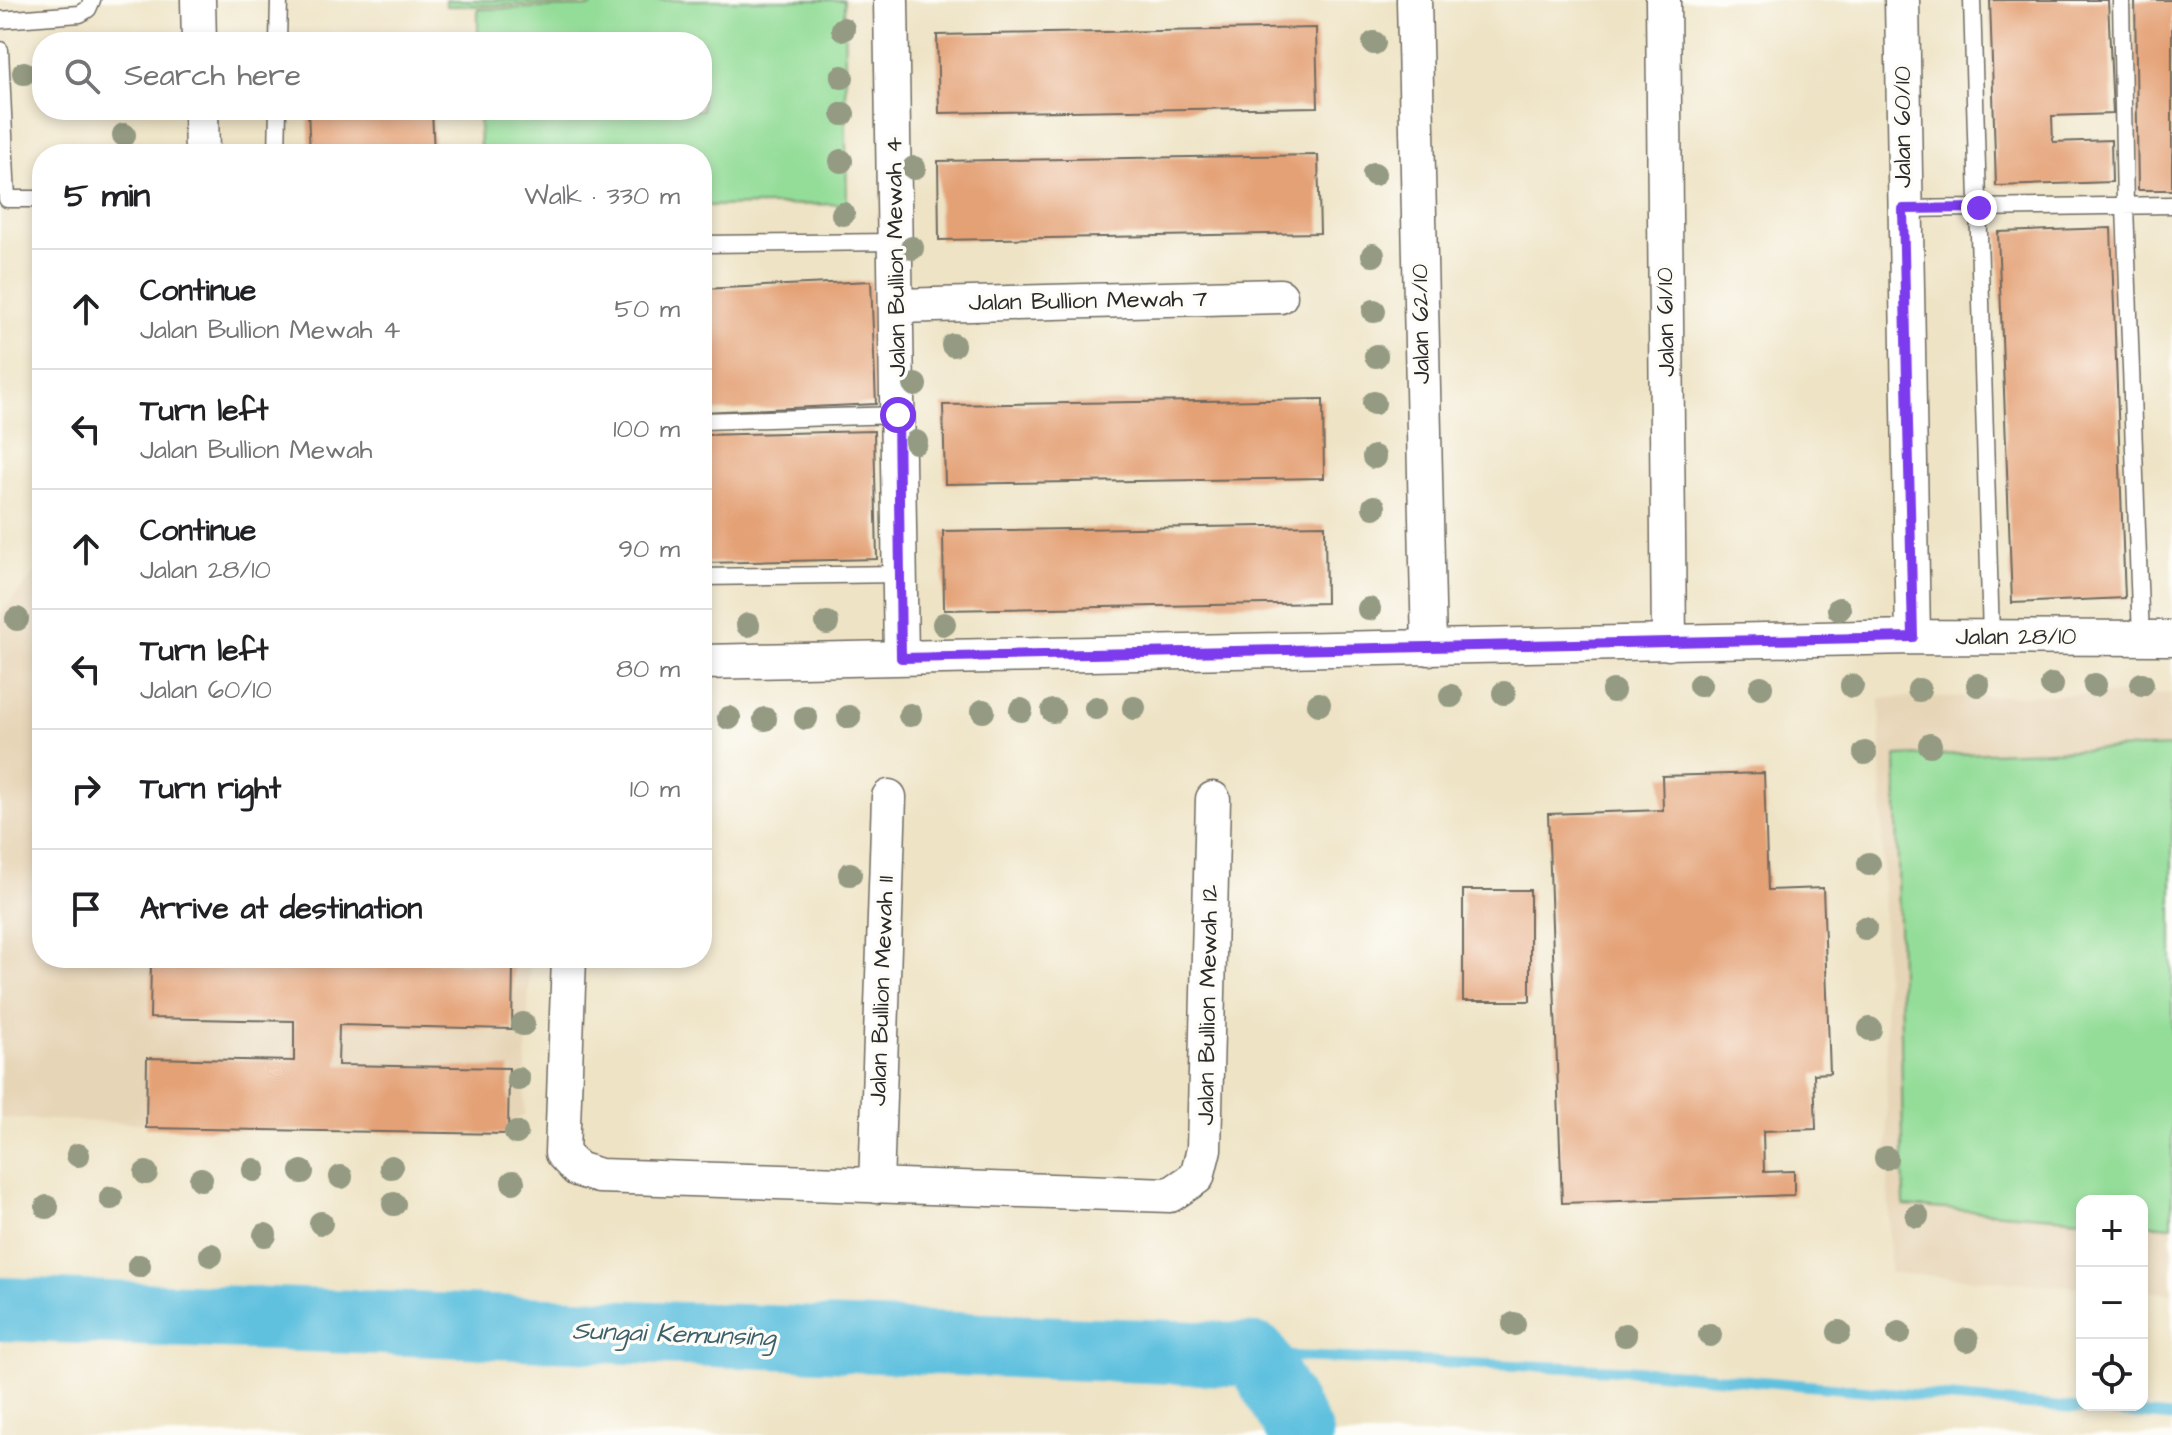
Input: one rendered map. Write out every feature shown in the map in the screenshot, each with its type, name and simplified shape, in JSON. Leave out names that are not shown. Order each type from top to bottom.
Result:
[{"type":"street","points":[[198,0],[199,32]]},
{"type":"street","name":"Jalan Bullion Mewah 4","points":[[891,0],[901,658]]},
{"type":"street","name":"Jalan 62/10","points":[[1414,0],[1429,648]]},
{"type":"street","name":"Jalan 61/10","points":[[1663,0],[1669,643]]},
{"type":"street","name":"Jalan 60/10","points":[[1902,0],[1903,209],[1913,637]]},
{"type":"street","points":[[201,120],[202,144]]},
{"type":"street","name":"Jalan Bullion Mewah 7","points":[[897,306],[1280,296]]},
{"type":"street","name":"Jalan 28/10","points":[[712,662],[1913,637],[2157,638]]},
{"type":"street","name":"Jalan Bullion Mewah 11","points":[[876,1186],[889,797]]},
{"type":"street","name":"Jalan Bullion Mewah 12","points":[[876,1186],[1170,1195],[1197,1177],[1204,1149],[1213,799]]},
{"type":"street","points":[[569,968],[562,1153],[577,1169],[599,1176],[876,1186]]},
{"type":"lane","points":[[0,20],[80,14],[88,9],[92,0]]},
{"type":"lane","points":[[278,32],[279,0]]},
{"type":"lane","points":[[1972,0],[1991,637]]},
{"type":"lane","points":[[2121,0],[2125,206],[2157,638]]},
{"type":"lane","points":[[0,50],[3,200],[32,199]]},
{"type":"lane","points":[[277,144],[278,120]]},
{"type":"lane","points":[[1903,209],[2172,205]]},
{"type":"lane","points":[[712,244],[896,242]]},
{"type":"lane","points":[[712,421],[898,415]]},
{"type":"lane","points":[[712,577],[899,574]]},
{"type":"shaded area","points":[[32,577],[32,968],[530,968],[524,1114],[499,1137],[0,1118],[0,614]]},
{"type":"shaded area","points":[[2172,693],[2172,1293],[2148,1291],[2148,1195],[2076,1195],[2076,1287],[1890,1273],[1880,698]]},
{"type":"green space","points":[[446,0],[581,0],[581,4],[446,6]]},
{"type":"green space","points":[[592,0],[844,0],[847,204],[712,206],[712,144],[480,144],[479,120],[712,120],[712,32],[478,32],[478,9],[591,7]]},
{"type":"green space","points":[[2172,747],[2172,1226],[2148,1224],[2148,1195],[2076,1195],[2076,1219],[1904,1206],[1896,756]]},
{"type":"building","points":[[1990,0],[2108,0],[2113,114],[2052,116],[2053,142],[2111,140],[2112,182],[1996,186]]},
{"type":"building","points":[[2135,0],[2172,0],[2172,190],[2138,190]]},
{"type":"building","points":[[1316,28],[1318,107],[939,113],[937,35]]},
{"type":"building","points":[[308,120],[432,120],[434,144],[310,144]]},
{"type":"building","points":[[1318,155],[1320,233],[939,240],[938,161]]},
{"type":"building","points":[[2111,228],[2125,598],[2012,603],[1998,232]]},
{"type":"building","points":[[871,281],[876,404],[712,412],[712,289]]},
{"type":"building","points":[[1323,399],[1324,478],[945,484],[943,405]]},
{"type":"building","points":[[874,431],[877,559],[712,563],[712,435]]},
{"type":"building","points":[[1325,525],[1326,603],[944,610],[943,531]]},
{"type":"building","points":[[1764,773],[1768,890],[1823,888],[1830,1073],[1814,1074],[1816,1129],[1763,1131],[1764,1172],[1794,1171],[1794,1195],[1562,1203],[1548,814],[1663,810],[1662,776]]},
{"type":"building","points":[[1463,890],[1530,890],[1530,1001],[1463,1001]]},
{"type":"building","points":[[151,968],[513,968],[512,1029],[339,1025],[338,1065],[509,1068],[508,1134],[146,1128],[147,1058],[294,1061],[294,1021],[150,1018]]},
{"type":"waterway","name":"Sungai Kemunsing","points":[[0,1309],[1256,1355],[1301,1435]]},
{"type":"waterway","points":[[1256,1355],[1630,1370],[2172,1417]]},
{"type":"route","points":[[898,415],[901,658],[1913,637],[1903,209],[1979,208]]}]
